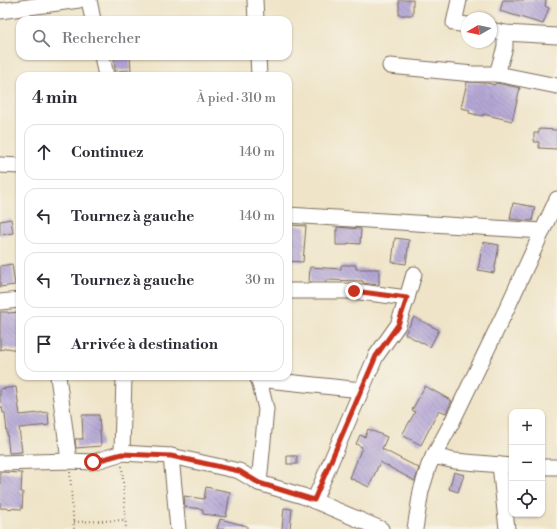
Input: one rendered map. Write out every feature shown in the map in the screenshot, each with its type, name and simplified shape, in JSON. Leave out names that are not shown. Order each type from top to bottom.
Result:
[{"type":"street","points":[[0,11],[78,0]]},
{"type":"street","points":[[89,0],[92,16]]},
{"type":"street","points":[[255,0],[256,16]]},
{"type":"street","points":[[459,0],[454,23],[461,24]]},
{"type":"street","points":[[497,74],[505,48],[498,32],[557,36]]},
{"type":"street","points":[[103,60],[105,72]]},
{"type":"street","points":[[258,60],[259,72]]},
{"type":"street","points":[[390,66],[473,74],[497,74],[557,86]]},
{"type":"street","points":[[0,165],[16,166]]},
{"type":"street","points":[[415,529],[421,491],[429,465],[452,422],[509,304],[557,199]]},
{"type":"street","points":[[292,215],[542,231]]},
{"type":"street","points":[[314,500],[376,356],[398,325],[414,274]]},
{"type":"street","points":[[292,291],[354,291],[407,298]]},
{"type":"street","points":[[0,302],[16,300]]},
{"type":"street","points":[[59,380],[70,461]]},
{"type":"street","points":[[122,454],[124,380]]},
{"type":"street","points":[[259,380],[266,410],[259,483]]},
{"type":"street","points":[[282,380],[361,390]]},
{"type":"street","points":[[0,463],[70,461],[93,462],[122,454],[171,456],[239,471],[259,483],[314,500],[381,529]]},
{"type":"street","points":[[171,456],[178,529]]},
{"type":"street","points":[[433,456],[455,461],[506,466],[507,529]]},
{"type":"street","points":[[545,467],[557,467]]},
{"type":"path","points":[[122,454],[121,471],[126,529]]},
{"type":"path","points":[[70,461],[74,529]]},
{"type":"path","points":[[74,522],[125,520]]},
{"type":"building","points":[[399,0],[413,0],[413,15],[399,15]]},
{"type":"building","points":[[503,0],[546,0],[545,6],[549,8],[543,24],[500,11]]},
{"type":"building","points":[[114,60],[130,60],[131,70],[115,71]]},
{"type":"building","points":[[467,82],[487,83],[494,85],[496,83],[520,88],[512,121],[483,114],[483,116],[469,113],[470,110],[461,108]]},
{"type":"building","points":[[539,129],[557,130],[557,149],[539,148],[539,142],[534,142],[534,133],[539,133]]},
{"type":"building","points":[[513,203],[535,207],[532,221],[510,219]]},
{"type":"building","points":[[11,219],[13,233],[0,235],[0,221]]},
{"type":"building","points":[[292,225],[306,226],[303,262],[292,261]]},
{"type":"building","points":[[337,227],[361,229],[360,244],[348,243],[348,245],[336,245]]},
{"type":"building","points":[[395,238],[409,240],[406,264],[392,262]]},
{"type":"building","points":[[483,242],[499,245],[494,273],[478,270]]},
{"type":"building","points":[[12,264],[15,285],[0,287],[0,266]]},
{"type":"building","points":[[341,265],[356,265],[356,269],[379,269],[379,285],[363,283],[363,281],[326,280],[326,282],[309,282],[310,267],[341,269]]},
{"type":"building","points":[[0,312],[16,312],[16,350],[8,348],[0,350]]},
{"type":"building","points":[[414,317],[439,330],[430,347],[405,334]]},
{"type":"building","points":[[425,386],[452,401],[446,413],[439,410],[421,445],[402,435],[415,412],[412,410]]},
{"type":"building","points":[[16,387],[20,415],[48,412],[49,425],[19,428],[22,452],[9,453],[5,413],[3,413],[2,407],[0,407],[0,389]]},
{"type":"building","points":[[82,415],[99,415],[101,446],[76,448],[75,439],[83,439]]},
{"type":"building","points":[[368,429],[387,437],[382,449],[419,468],[415,481],[380,462],[369,487],[350,478],[362,447],[356,444],[360,435],[365,437]]},
{"type":"building","points":[[287,456],[297,456],[297,464],[287,464]]},
{"type":"building","points":[[0,472],[22,473],[22,509],[0,508]]},
{"type":"building","points":[[454,472],[464,475],[458,492],[449,489]]},
{"type":"building","points":[[206,487],[230,492],[226,517],[203,514],[203,509],[185,507],[184,496],[204,499]]},
{"type":"building","points":[[284,508],[292,509],[290,529],[282,529]]},
{"type":"building","points":[[220,519],[247,526],[247,529],[217,529]]},
{"type":"route","points":[[93,462],[122,454],[171,456],[239,471],[259,483],[314,500],[376,356],[398,325],[407,298],[354,291]]}]
